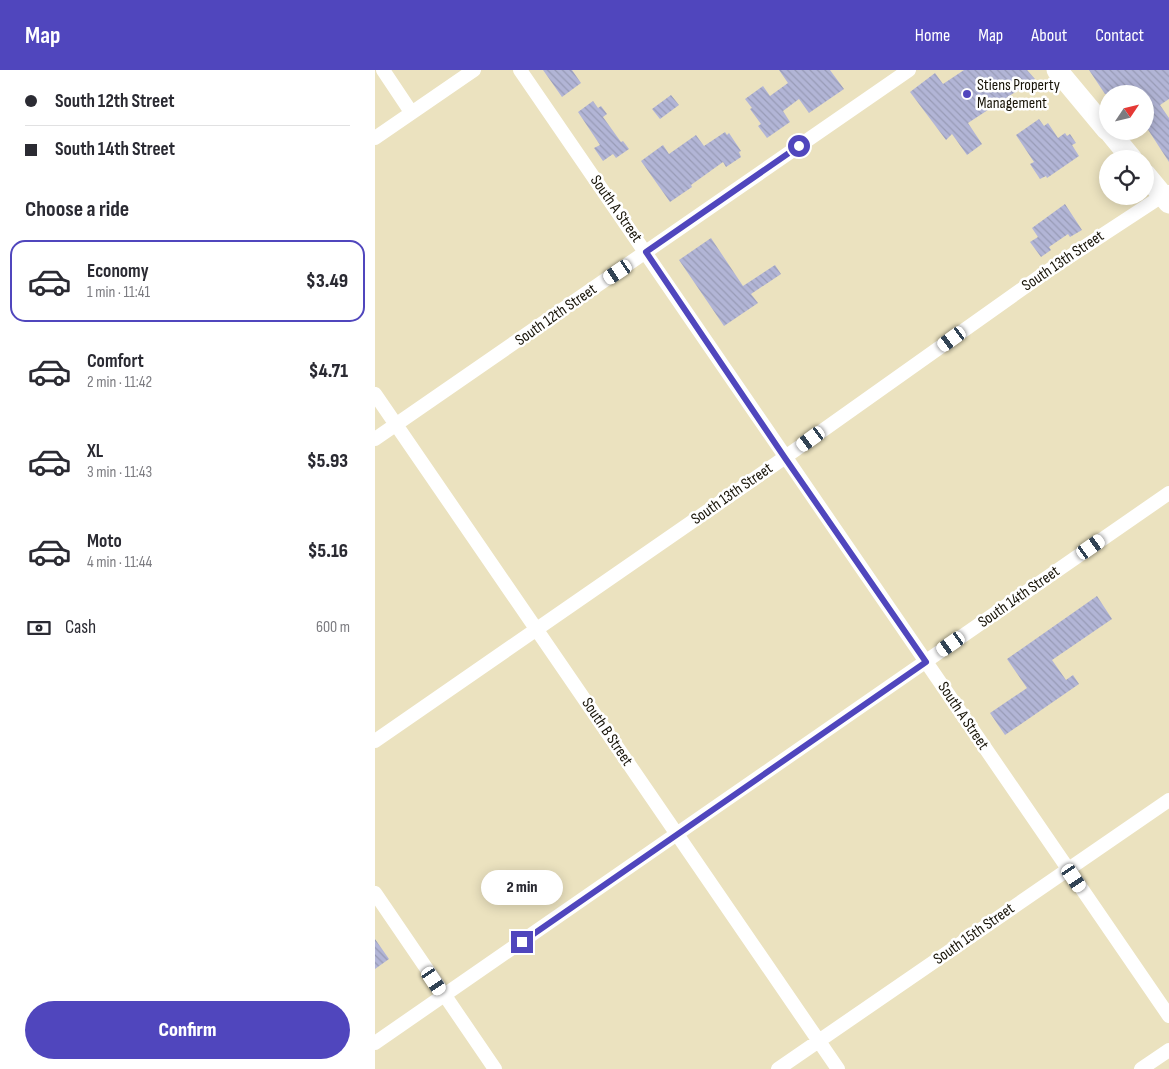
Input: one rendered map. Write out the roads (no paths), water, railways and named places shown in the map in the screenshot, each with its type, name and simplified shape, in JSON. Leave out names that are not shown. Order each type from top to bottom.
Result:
[{"type":"main road","points":[[1057,70],[1099,120]]},
{"type":"main road","points":[[1116,140],[1124,150]]},
{"type":"main road","points":[[1154,183],[1167,196]]},
{"type":"street","points":[[383,70],[411,112]]},
{"type":"street","points":[[375,138],[474,70]]},
{"type":"street","name":"South A Street","points":[[520,70],[1169,1016]]},
{"type":"street","name":"South 12th Street","points":[[375,439],[909,70]]},
{"type":"street","name":"South 13th Street","points":[[375,740],[785,458],[1046,272],[1167,196]]},
{"type":"street","name":"South B Street","points":[[375,394],[838,1069]]},
{"type":"street","name":"South 14th Street","points":[[375,1043],[1169,492]]},
{"type":"street","name":"South 15th Street","points":[[778,1069],[1169,800]]},
{"type":"street","points":[[375,893],[495,1069]]},
{"type":"street","points":[[1141,1069],[1169,1050]]},
{"type":"place","name":"Stiens Property Management","points":[[967,94]]}]
